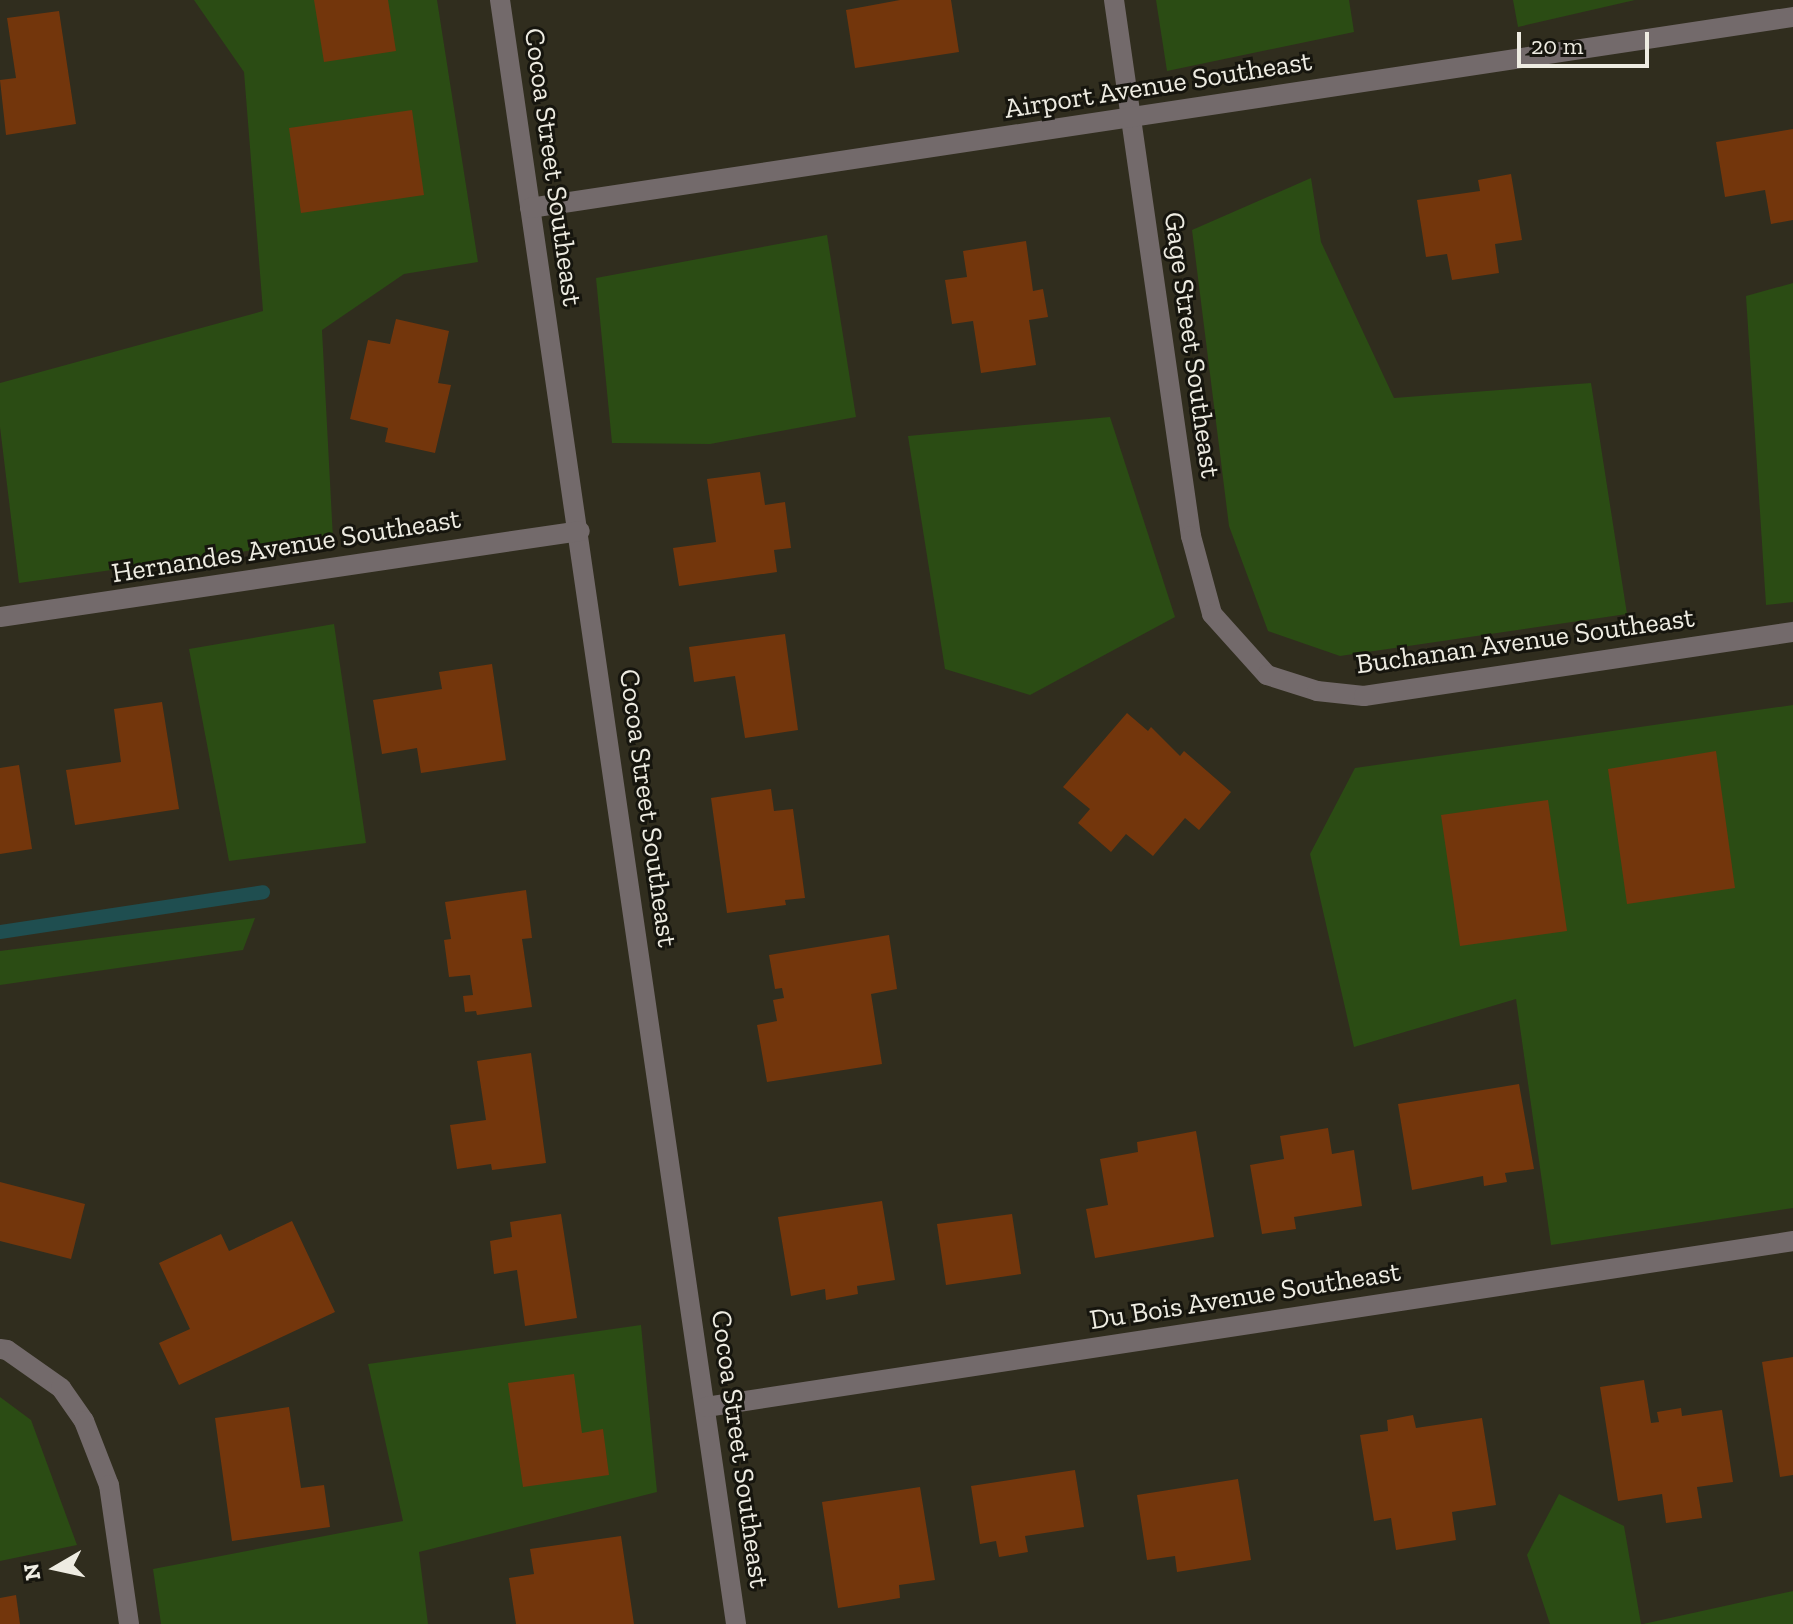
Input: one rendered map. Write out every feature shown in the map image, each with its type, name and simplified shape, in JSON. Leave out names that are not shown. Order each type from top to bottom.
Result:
[{"type":"street","name":"Cocoa Street Southeast","points":[[500,0],[580,531],[736,1624]]},
{"type":"street","name":"Gage Street Southeast","points":[[1114,0],[1191,536],[1212,614],[1267,675]]},
{"type":"street","name":"Airport Avenue Southeast","points":[[530,208],[1793,17]]},
{"type":"street","name":"Hernandes Avenue Southeast","points":[[0,617],[580,531]]},
{"type":"street","name":"Buchanan Avenue Southeast","points":[[1267,675],[1317,691],[1364,696],[1793,632]]},
{"type":"street","name":"Du Bois Avenue Southeast","points":[[706,1407],[1793,1241]]},
{"type":"street","points":[[0,1349],[7,1350],[61,1388],[84,1421],[109,1485],[129,1624]]},
{"type":"green space","points":[[194,0],[437,0],[478,262],[404,274],[322,330],[333,539],[19,583],[0,427],[0,383],[263,311],[244,72]]},
{"type":"green space","points":[[1156,0],[1349,0],[1354,32],[1167,71]]},
{"type":"green space","points":[[1513,0],[1635,0],[1518,27]]},
{"type":"green space","points":[[1311,178],[1321,242],[1394,398],[1591,383],[1627,614],[1340,656],[1268,631],[1229,526],[1192,230]]},
{"type":"green space","points":[[827,235],[856,417],[710,444],[612,443],[596,278]]},
{"type":"green space","points":[[1793,283],[1793,602],[1766,605],[1746,296]]},
{"type":"green space","points":[[1110,417],[1175,617],[1030,695],[945,669],[908,436]]},
{"type":"green space","points":[[334,624],[366,843],[229,861],[189,649]]},
{"type":"green space","points":[[1793,705],[1793,1208],[1551,1245],[1516,999],[1354,1047],[1310,854],[1355,768]]},
{"type":"green space","points":[[255,918],[243,950],[0,985],[0,951]]},
{"type":"green space","points":[[641,1325],[657,1492],[419,1552],[428,1624],[161,1624],[153,1569],[403,1521],[368,1364]]},
{"type":"green space","points":[[0,1397],[31,1420],[77,1545],[0,1561]]},
{"type":"green space","points":[[1559,1494],[1624,1526],[1641,1624],[1550,1624],[1527,1555]]},
{"type":"green space","points":[[1793,1591],[1793,1624],[1643,1624]]},
{"type":"building","points":[[314,0],[388,0],[396,51],[324,62]]},
{"type":"building","points":[[900,0],[951,0],[959,52],[855,68],[846,10]]},
{"type":"building","points":[[59,11],[76,124],[6,135],[0,80],[16,78],[7,18]]},
{"type":"building","points":[[412,110],[424,195],[301,213],[289,128]]},
{"type":"building","points":[[1793,129],[1793,220],[1771,224],[1765,190],[1725,197],[1716,142]]},
{"type":"building","points":[[1511,174],[1522,240],[1495,244],[1499,273],[1452,280],[1447,254],[1426,257],[1417,200],[1480,191],[1478,180]]},
{"type":"building","points":[[1026,241],[1033,291],[1043,289],[1048,317],[1029,320],[1036,365],[981,373],[973,321],[952,324],[945,280],[967,277],[963,251]]},
{"type":"building","points":[[396,319],[449,331],[438,383],[451,385],[435,453],[385,442],[388,428],[350,419],[368,340],[390,344]]},
{"type":"building","points":[[760,472],[765,505],[785,502],[791,548],[774,550],[777,572],[679,586],[673,548],[716,542],[707,479]]},
{"type":"building","points":[[785,634],[798,730],[745,738],[735,676],[694,682],[689,647]]},
{"type":"building","points":[[492,664],[506,760],[421,773],[417,748],[382,754],[373,700],[442,689],[439,672]]},
{"type":"building","points":[[162,702],[179,809],[75,825],[66,770],[121,762],[114,709]]},
{"type":"building","points":[[1127,713],[1148,731],[1151,727],[1180,756],[1184,751],[1231,792],[1199,830],[1185,818],[1153,856],[1126,834],[1111,852],[1078,823],[1090,809],[1063,787]]},
{"type":"building","points":[[1716,751],[1735,888],[1627,904],[1608,769]]},
{"type":"building","points":[[19,765],[32,849],[0,854],[0,768]]},
{"type":"building","points":[[771,789],[774,811],[793,809],[805,898],[785,900],[786,905],[727,913],[711,798]]},
{"type":"building","points":[[1548,800],[1567,931],[1460,946],[1441,815]]},
{"type":"building","points":[[526,890],[532,938],[522,939],[532,1007],[477,1015],[476,1011],[465,1012],[463,996],[473,995],[470,975],[449,977],[444,940],[451,939],[445,902]]},
{"type":"building","points":[[889,935],[897,989],[871,994],[882,1064],[767,1082],[757,1025],[777,1021],[773,1000],[784,998],[782,988],[775,989],[769,955]]},
{"type":"building","points":[[531,1053],[546,1163],[492,1170],[491,1164],[457,1169],[450,1125],[486,1120],[477,1061]]},
{"type":"building","points":[[1519,1084],[1534,1169],[1505,1173],[1507,1182],[1484,1186],[1483,1176],[1412,1190],[1398,1104]]},
{"type":"building","points":[[1328,1128],[1332,1154],[1354,1150],[1362,1206],[1294,1217],[1296,1229],[1262,1234],[1250,1165],[1284,1159],[1280,1136]]},
{"type":"building","points":[[1196,1131],[1214,1237],[1095,1258],[1086,1209],[1108,1205],[1100,1159],[1138,1152],[1137,1142]]},
{"type":"building","points":[[0,1182],[85,1204],[71,1259],[0,1241]]},
{"type":"building","points":[[882,1201],[895,1280],[857,1286],[858,1294],[826,1300],[825,1289],[791,1296],[778,1217]]},
{"type":"building","points":[[561,1214],[577,1318],[525,1326],[517,1270],[494,1274],[490,1241],[512,1237],[510,1222]]},
{"type":"building","points":[[1012,1214],[1021,1274],[946,1285],[937,1224]]},
{"type":"building","points":[[292,1221],[335,1312],[179,1385],[159,1343],[190,1329],[159,1263],[221,1234],[229,1251]]},
{"type":"building","points":[[1793,1357],[1793,1475],[1780,1477],[1762,1362]]},
{"type":"building","points":[[574,1374],[582,1433],[603,1429],[609,1475],[523,1487],[508,1383]]},
{"type":"building","points":[[1644,1380],[1651,1423],[1659,1422],[1657,1412],[1681,1408],[1682,1416],[1722,1410],[1733,1482],[1697,1487],[1702,1518],[1666,1523],[1662,1494],[1618,1501],[1600,1387]]},
{"type":"building","points":[[289,1407],[301,1488],[324,1485],[330,1527],[232,1541],[215,1418]]},
{"type":"building","points":[[1413,1415],[1416,1428],[1482,1418],[1496,1505],[1452,1512],[1456,1540],[1396,1550],[1391,1518],[1374,1521],[1360,1435],[1388,1431],[1387,1420]]},
{"type":"building","points":[[1075,1470],[1084,1527],[1025,1536],[1028,1552],[999,1557],[996,1541],[980,1544],[971,1486]]},
{"type":"building","points":[[1238,1479],[1251,1560],[1177,1572],[1175,1556],[1147,1560],[1137,1495]]},
{"type":"building","points":[[920,1487],[935,1580],[899,1585],[900,1598],[838,1608],[822,1502]]},
{"type":"building","points":[[621,1536],[634,1624],[516,1624],[509,1578],[534,1574],[530,1549]]},
{"type":"building","points":[[16,1595],[20,1624],[0,1624],[0,1598]]},
{"type":"waterway","points":[[0,932],[263,892]]}]
